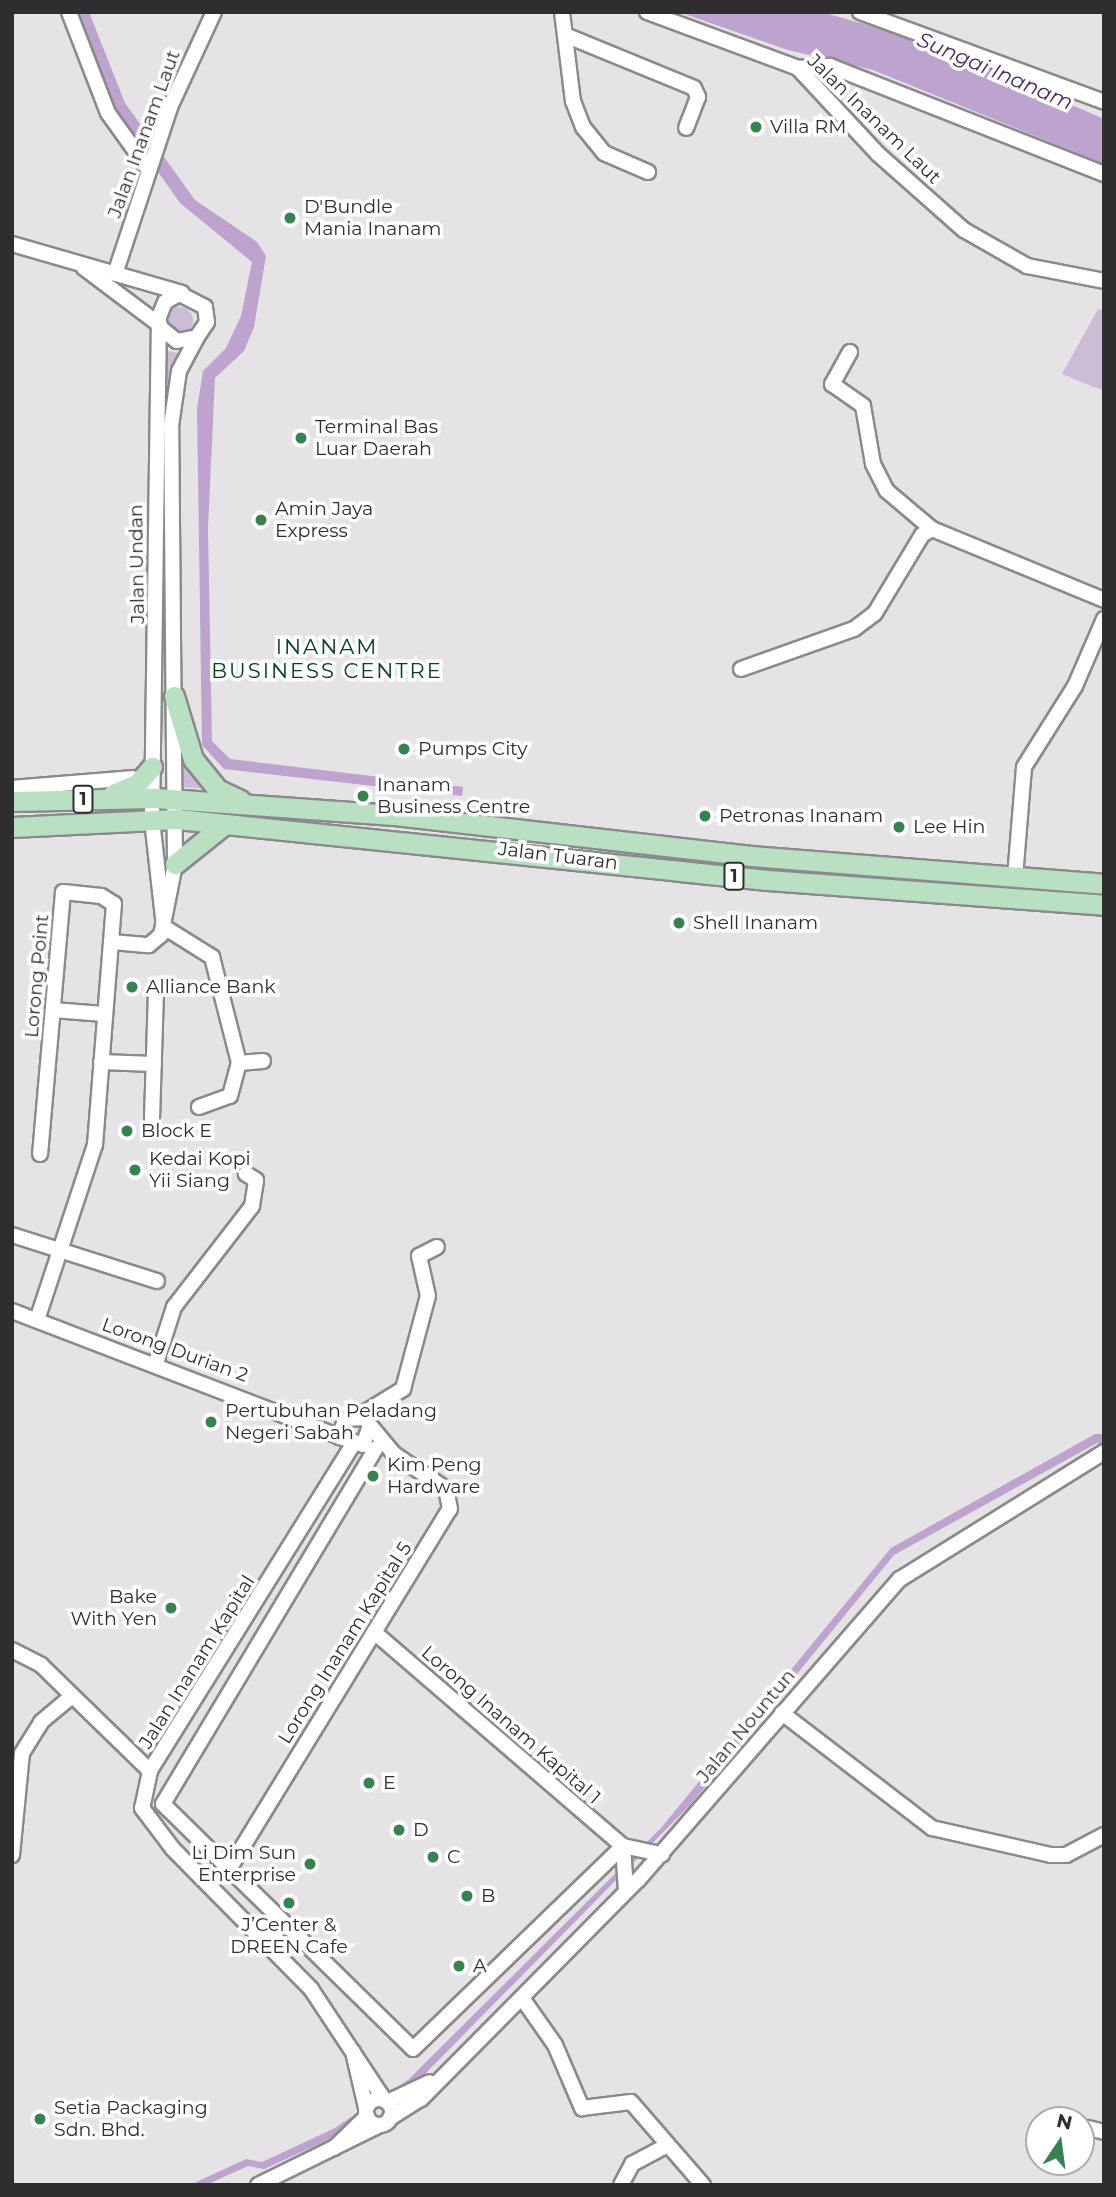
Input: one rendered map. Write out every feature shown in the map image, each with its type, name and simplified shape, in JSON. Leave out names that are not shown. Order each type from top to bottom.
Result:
[{"type":"main road","points":[[174,696],[184,741],[200,769],[227,796],[266,808]]},
{"type":"main road","points":[[99,799],[131,788],[152,767]]},
{"type":"main road","name":"Jalan Tuaran","points":[[12,802],[177,799],[433,819],[751,856],[1104,884]]},
{"type":"main road","name":"Jalan Tuaran","points":[[12,827],[177,819],[767,880],[1104,905]]},
{"type":"main road","points":[[175,864],[225,824]]},
{"type":"street","points":[[69,12],[108,113],[149,170]]},
{"type":"street","name":"Jalan Inanam Laut","points":[[117,271],[159,139],[214,12]]},
{"type":"street","points":[[562,12],[573,102],[583,127],[604,153],[648,172]]},
{"type":"street","name":"Jalan Inanam Laut","points":[[647,12],[798,68],[878,154],[964,230],[1027,266],[1104,281]]},
{"type":"street","points":[[860,12],[1104,102]]},
{"type":"street","points":[[565,35],[694,88],[698,96],[686,128]]},
{"type":"street","points":[[798,68],[830,66],[1104,174]]},
{"type":"street","points":[[12,244],[117,271],[187,294]]},
{"type":"street","points":[[60,257],[98,275],[140,306],[177,341],[197,337]]},
{"type":"street","points":[[117,271],[137,290],[140,306]]},
{"type":"street","name":"Jalan Undan","points":[[187,294],[207,314],[179,371],[171,425],[177,819],[175,864],[164,927],[152,820],[156,744],[161,327],[165,302],[187,294]]},
{"type":"street","points":[[850,352],[832,384],[863,406],[873,464],[887,491],[932,529],[1104,600]]},
{"type":"street","points":[[741,669],[854,629],[875,613],[922,535],[932,529]]},
{"type":"street","points":[[1016,877],[1024,767],[1075,687],[1104,619]]},
{"type":"street","points":[[12,788],[121,782],[152,767],[156,744]]},
{"type":"street","name":"Lorong Point","points":[[40,1154],[63,892],[101,896],[114,904],[111,942]]},
{"type":"street","points":[[37,1320],[95,1145],[111,942],[149,945],[164,927],[212,957],[239,1063],[230,1096],[199,1108]]},
{"type":"street","points":[[152,1119],[156,993]]},
{"type":"street","points":[[53,1010],[104,1014]]},
{"type":"street","points":[[239,1063],[263,1061]]},
{"type":"street","points":[[101,1062],[155,1064]]},
{"type":"street","points":[[156,1363],[174,1307],[252,1206],[256,1180],[246,1174]]},
{"type":"street","points":[[12,1235],[157,1281]]},
{"type":"street","points":[[323,1428],[354,1416],[403,1389],[428,1296],[419,1256],[437,1247]]},
{"type":"street","name":"Lorong Durian 2","points":[[12,1311],[156,1363],[358,1444]]},
{"type":"street","points":[[354,1416],[358,1444]]},
{"type":"street","name":"Lorong Inanam Kapital 5","points":[[229,1869],[374,1632],[451,1499],[394,1454],[370,1426],[354,1416]]},
{"type":"street","points":[[370,1426],[358,1444],[258,1641],[162,1797],[229,1869],[412,2049],[623,1846]]},
{"type":"street","name":"Lorong Inanam Kapital 5","points":[[358,1444],[394,1454]]},
{"type":"street","name":"Jalan Inanam Kapital","points":[[358,1444],[192,1710],[150,1771],[141,1792],[149,1822],[283,1960],[351,2043],[386,2102]]},
{"type":"street","name":"Jalan Nountun","points":[[258,2185],[331,2152],[422,2099],[450,2067],[522,1998],[662,1854],[900,1578],[1104,1453]]},
{"type":"street","name":"Lorong Inanam Kapital 1","points":[[374,1632],[623,1846]]},
{"type":"street","points":[[12,1650],[41,1665],[70,1698],[150,1771]]},
{"type":"street","points":[[12,1855],[22,1754],[41,1722],[70,1698]]},
{"type":"street","points":[[782,1713],[932,1828],[1051,1855],[1066,1855],[1104,1835]]},
{"type":"street","points":[[623,1846],[662,1854]]},
{"type":"street","points":[[623,1846],[626,1892]]},
{"type":"street","name":"Jalan Inanam Kapital","points":[[214,1890],[248,1905],[270,1908],[268,1925],[283,1960]]},
{"type":"street","points":[[252,1926],[270,1908]]},
{"type":"street","points":[[522,1998],[555,2045],[582,2108],[631,2102],[666,2146],[703,2185]]},
{"type":"street","name":"Jalan Inanam Kapital","points":[[351,2043],[367,2112]]},
{"type":"street","name":"Jalan Nountun","points":[[331,2152],[367,2112],[450,2067]]},
{"type":"street","points":[[367,2112],[385,2121],[386,2102]]},
{"type":"street","points":[[621,2185],[632,2164],[666,2146]]},
{"type":"shaded area","points":[[73,12],[89,12],[125,103],[195,200],[257,242],[266,256],[254,327],[244,351],[215,378],[208,528],[212,741],[230,759],[463,787],[462,796],[224,769],[202,745],[197,409],[203,371],[226,348],[241,316],[252,262],[180,203],[110,104]]},
{"type":"shaded area","points":[[679,12],[821,12],[922,40],[1104,119],[1104,164],[873,70],[788,50]]},
{"type":"shaded area","points":[[179,307],[189,311],[193,321],[189,331],[179,335],[169,331],[165,321],[169,311]]},
{"type":"shaded area","points":[[1098,309],[1104,311],[1104,391],[1062,374]]},
{"type":"shaded area","points":[[168,351],[179,353],[165,410],[164,788],[162,436]]},
{"type":"shaded area","points":[[180,745],[213,789],[179,787]]},
{"type":"shaded area","points":[[1095,1434],[1104,1434],[1104,1447],[1097,1443],[894,1555],[690,1805],[413,2086],[337,2136],[264,2169],[248,2166],[206,2185],[190,2185],[246,2159],[262,2162],[333,2129],[408,2080],[661,1828],[891,1548]]},
{"type":"place","name":"Villa RM","points":[[756,127]]},
{"type":"place","name":"D'Bundle Mania Inanam","points":[[290,218]]},
{"type":"place","name":"Terminal Bas Luar Daerah","points":[[301,438]]},
{"type":"place","name":"Amin Jaya Express","points":[[261,520]]},
{"type":"place","name":"Pumps City","points":[[404,749]]},
{"type":"place","name":"Inanam Business Centre","points":[[363,796]]},
{"type":"place","name":"Petronas Inanam","points":[[705,816]]},
{"type":"place","name":"Lee Hin","points":[[899,827]]},
{"type":"place","name":"Shell Inanam","points":[[679,923]]},
{"type":"place","name":"Alliance Bank","points":[[132,987]]},
{"type":"place","name":"Block E","points":[[127,1131]]},
{"type":"place","name":"Kedai Kopi Yii Siang","points":[[135,1170]]},
{"type":"place","name":"Pertubuhan Peladang Negeri Sabah","points":[[211,1422]]},
{"type":"place","name":"Kim Peng Hardware","points":[[373,1476]]},
{"type":"place","name":"Bake With Yen","points":[[171,1608]]},
{"type":"place","name":"E","points":[[369,1783]]},
{"type":"place","name":"D","points":[[399,1830]]},
{"type":"place","name":"C","points":[[433,1857]]},
{"type":"place","name":"Li Dim Sun Enterprise","points":[[310,1864]]},
{"type":"place","name":"B","points":[[467,1896]]},
{"type":"place","name":"J’Center & DREEN Cafe","points":[[289,1903]]},
{"type":"place","name":"A","points":[[459,1966]]},
{"type":"place","name":"Setia Packaging Sdn. Bhd.","points":[[40,2119]]},
{"type":"district","name":"INANAM BUSINESS CENTRE","points":[[327,659]]},
{"type":"water label","name":"Sungai Inanam","points":[[995,71]]}]
